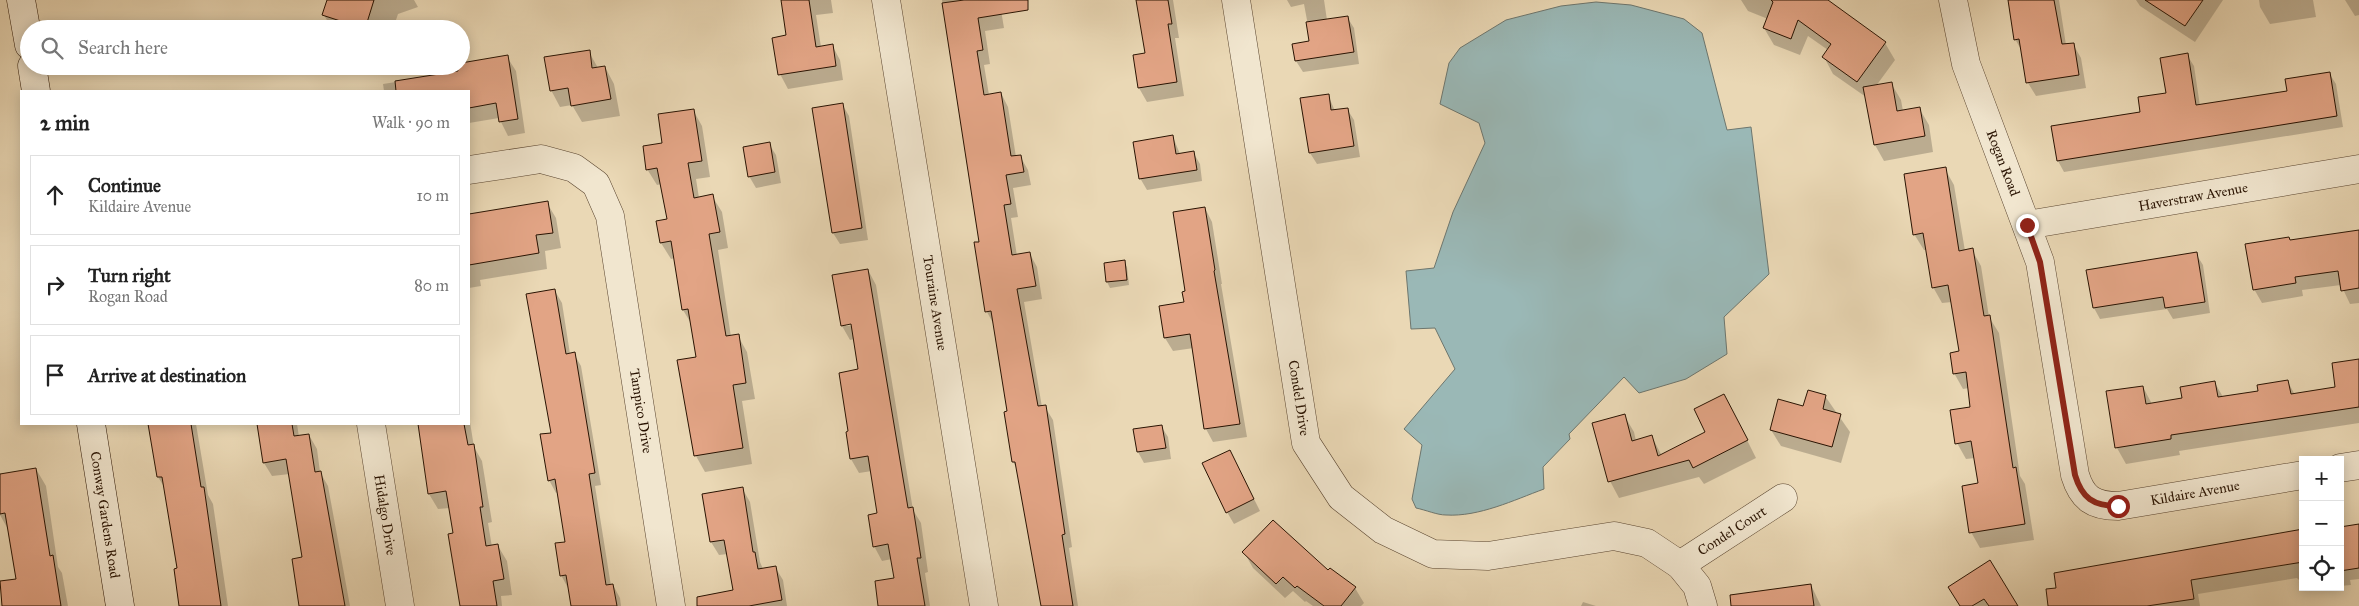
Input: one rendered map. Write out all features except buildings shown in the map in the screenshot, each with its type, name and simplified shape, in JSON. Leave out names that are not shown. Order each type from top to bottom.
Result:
[{"type":"street","points":[[22,0],[25,20]]},
{"type":"street","name":"Touraine Avenue","points":[[886,0],[984,606]]},
{"type":"street","name":"Condel Drive","points":[[1236,0],[1306,442],[1341,497],[1384,530],[1433,554],[1488,556],[1614,536],[1646,543],[1680,564],[1697,586],[1704,606]]},
{"type":"street","name":"Rogan Road","points":[[1953,0],[1966,64],[2040,262],[2075,475],[2079,488],[2089,499]]},
{"type":"street","points":[[33,75],[36,90]]},
{"type":"street","name":"Tampico Drive","points":[[470,170],[541,159],[574,168],[596,184],[610,216],[671,606]]},
{"type":"street","name":"Haverstraw Avenue","points":[[2027,225],[2359,169]]},
{"type":"street","name":"Conway Gardens Road","points":[[91,425],[120,606]]},
{"type":"street","name":"Hidalgo Drive","points":[[371,425],[400,606]]},
{"type":"street","points":[[2344,467],[2359,465]]},
{"type":"street","name":"Kildaire Avenue","points":[[2089,499],[2102,506],[2118,506],[2299,475]]},
{"type":"street","name":"Condel Court","points":[[1680,564],[1783,498]]},
{"type":"water","points":[[1596,2],[1631,5],[1684,19],[1702,33],[1727,130],[1751,127],[1769,274],[1724,317],[1727,354],[1686,379],[1639,393],[1624,377],[1569,434],[1570,439],[1543,467],[1544,489],[1484,511],[1458,515],[1443,515],[1416,508],[1412,499],[1422,445],[1404,429],[1455,369],[1435,328],[1411,329],[1406,271],[1434,268],[1453,212],[1485,143],[1479,123],[1440,104],[1449,63],[1460,48],[1506,20],[1561,6]]},
{"type":"route","points":[[2027,225],[2040,262],[2075,475],[2079,488],[2089,499],[2102,506],[2118,506]]}]
